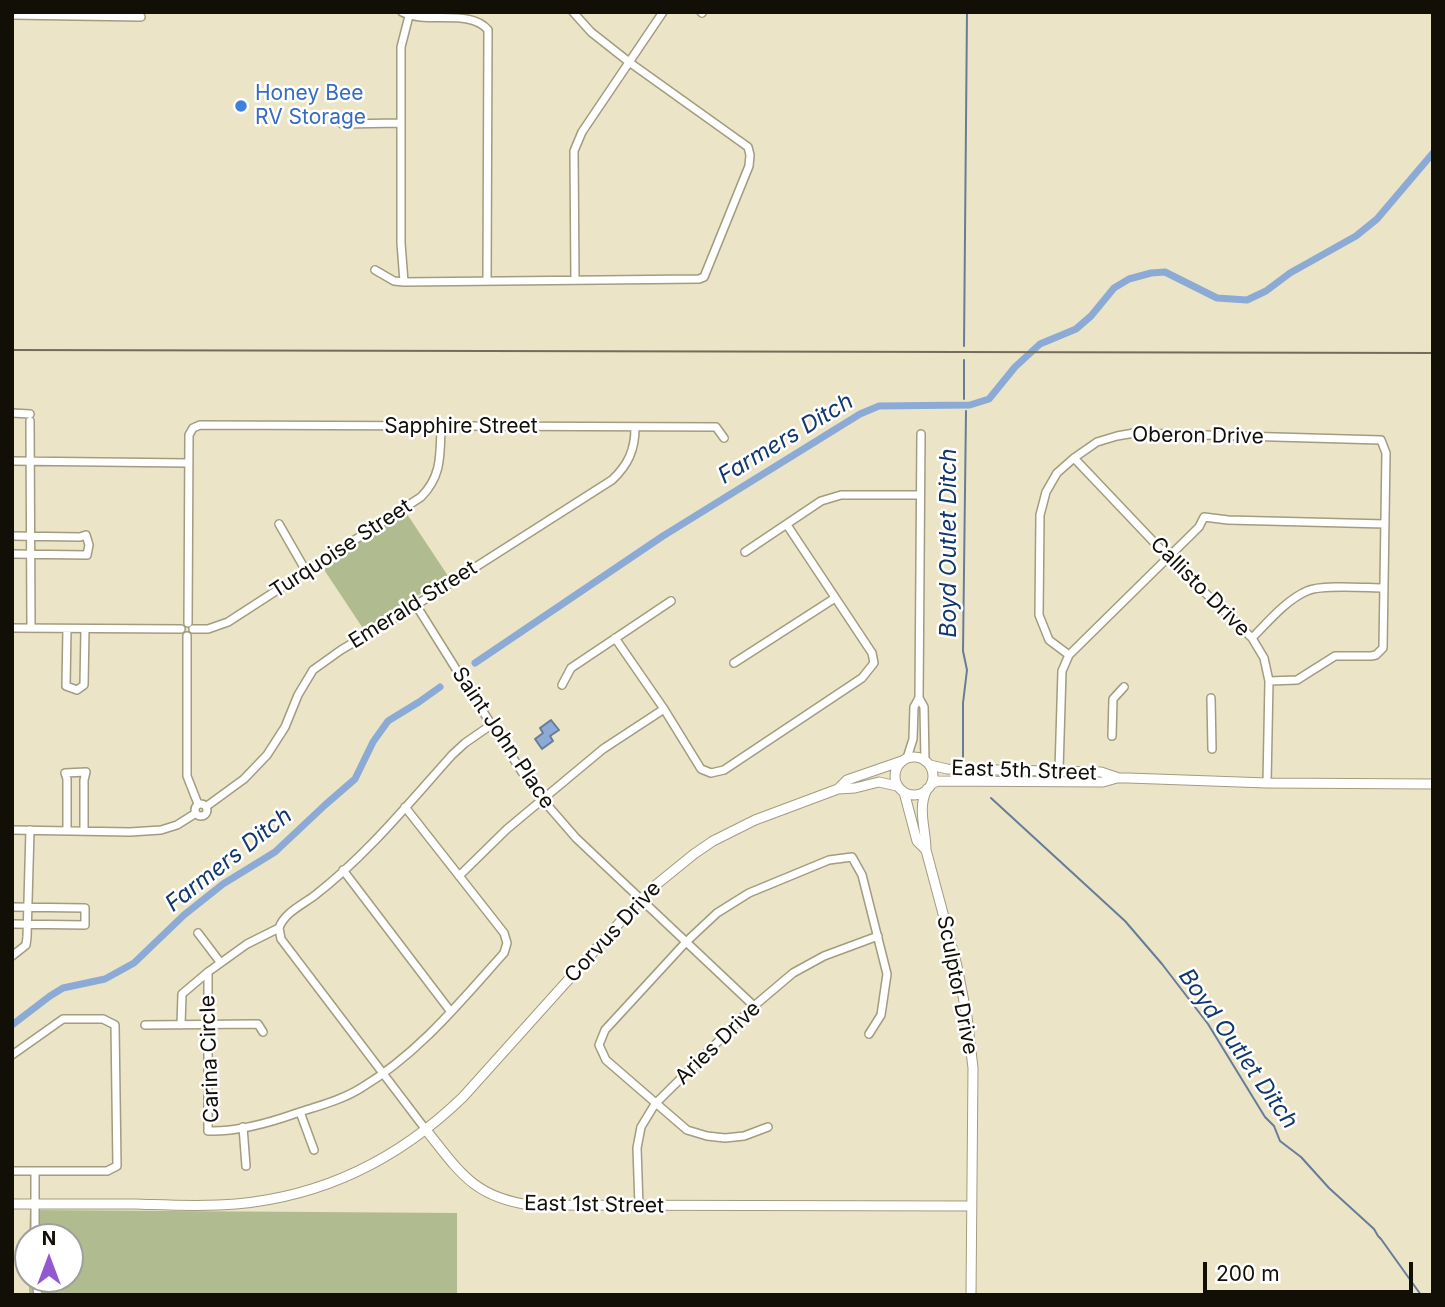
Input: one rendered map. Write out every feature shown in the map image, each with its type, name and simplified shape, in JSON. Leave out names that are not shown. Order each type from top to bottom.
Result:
[{"type":"street","points":[[375,270],[394,281],[404,282],[704,277],[749,166],[748,147],[629,62],[591,32],[573,12]]},
{"type":"street","points":[[575,280],[574,151],[582,132],[663,12]]},
{"type":"street","points":[[404,282],[401,243],[401,47],[406,14],[425,18],[471,19],[482,23],[488,30],[487,281]]},
{"type":"street","points":[[12,15],[141,17]]},
{"type":"street","points":[[342,124],[401,123]]},
{"type":"street","points":[[12,413],[30,417],[31,628]]},
{"type":"street","name":"Sapphire Street","points":[[189,463],[189,435],[193,428],[200,425],[716,427],[724,438]]},
{"type":"street","name":"Turquoise Street","points":[[190,630],[208,629],[228,622],[421,497],[431,486],[440,464],[441,427]]},
{"type":"street","name":"Emerald Street","points":[[207,806],[244,779],[267,755],[285,727],[298,695],[313,670],[341,649],[416,605],[612,480],[622,471],[629,459],[635,442],[635,428]]},
{"type":"street","name":"Oberon Drive","points":[[1069,655],[1049,640],[1039,615],[1040,515],[1046,492],[1057,474],[1097,442],[1134,433],[1381,440],[1386,453],[1385,524]]},
{"type":"street","points":[[919,698],[924,707],[928,763],[932,771],[929,787],[916,795],[901,789],[895,781],[895,770],[904,759],[913,739],[914,707],[919,698],[921,434]]},
{"type":"street","name":"Callisto Drive","points":[[1074,458],[1168,557],[1252,638],[1264,658],[1269,681],[1267,783]]},
{"type":"street","points":[[12,461],[189,463],[187,776],[198,804]]},
{"type":"street","points":[[745,552],[821,501],[841,495],[920,495]]},
{"type":"street","points":[[1059,771],[1062,671],[1069,655],[1199,527],[1204,517],[1385,524],[1384,643],[1380,652],[1371,656],[1335,656],[1302,678],[1269,681]]},
{"type":"street","points":[[279,524],[306,571]]},
{"type":"street","points":[[615,638],[701,769],[711,773],[724,769],[862,678],[874,663],[872,653],[787,525]]},
{"type":"street","points":[[12,536],[86,536],[89,545],[87,555],[12,554]]},
{"type":"street","points":[[1252,638],[1284,607],[1307,591],[1321,588],[1384,588]]},
{"type":"street","points":[[734,663],[835,598]]},
{"type":"street","points":[[562,685],[571,668],[671,601]]},
{"type":"street","name":"Saint John Place","points":[[416,605],[491,725],[543,800],[576,838],[754,1006]]},
{"type":"street","points":[[12,628],[181,629],[181,625],[190,630]]},
{"type":"street","points":[[67,629],[66,686],[77,690],[84,685],[85,629]]},
{"type":"street","points":[[1112,736],[1113,699],[1124,687]]},
{"type":"street","points":[[1211,698],[1212,749]]},
{"type":"street","points":[[405,807],[459,876],[495,840],[603,749],[664,709]]},
{"type":"street","name":"Carina Circle","points":[[459,876],[504,933],[507,943],[504,953],[451,1012],[423,1040],[382,1074],[345,1097],[243,1128],[208,1131],[208,972],[247,944],[279,928],[285,918],[343,870],[452,755],[491,725]]},
{"type":"street","points":[[904,759],[920,758],[928,763]]},
{"type":"street","name":"Corvus Drive","points":[[838,789],[847,780],[904,759]]},
{"type":"street","name":"East 5th Street","points":[[928,763],[947,769],[1101,772],[1119,778]]},
{"type":"street","points":[[67,830],[65,773],[86,772],[84,831]]},
{"type":"street","name":"East 5th Street","points":[[929,787],[939,781],[1103,782],[1119,778],[1267,783],[1433,784]]},
{"type":"street","name":"Corvus Drive","points":[[426,1130],[463,1097],[640,900],[675,868],[713,841],[755,820],[838,789],[855,789],[879,782],[901,789]]},
{"type":"street","name":"Sculptor Drive","points":[[929,787],[923,796],[921,811],[926,850],[957,966],[973,1068],[971,1295]]},
{"type":"street","name":"Sculptor Drive","points":[[901,789],[917,841],[926,850]]},
{"type":"street","points":[[196,813],[200,816],[206,814],[208,809],[203,803],[198,804]]},
{"type":"street","points":[[196,813],[195,807],[198,804]]},
{"type":"street","points":[[12,830],[160,830],[177,825],[196,813]]},
{"type":"street","points":[[12,956],[26,945],[30,830]]},
{"type":"street","points":[[768,1127],[744,1136],[725,1138],[687,1130],[606,1060],[599,1045],[606,1030],[686,942],[717,913],[749,893],[829,860],[852,857],[862,875],[887,974],[881,1015],[869,1034]]},
{"type":"street","points":[[343,870],[451,1012]]},
{"type":"street","points":[[12,906],[85,908],[87,916],[85,925],[12,924]]},
{"type":"street","points":[[12,1204],[211,1205],[284,1197],[353,1174],[396,1151],[426,1130],[281,939],[279,928]]},
{"type":"street","points":[[198,933],[220,962]]},
{"type":"street","name":"Aries Drive","points":[[639,1206],[637,1148],[641,1127],[655,1104],[754,1006],[793,973],[824,956],[878,936]]},
{"type":"street","points":[[181,1025],[183,994],[208,972]]},
{"type":"street","points":[[12,1055],[63,1019],[103,1019],[116,1025],[117,1166],[107,1171],[12,1171]]},
{"type":"street","points":[[145,1025],[258,1024],[263,1031]]},
{"type":"street","points":[[300,1112],[314,1150]]},
{"type":"street","points":[[243,1128],[246,1166]]},
{"type":"street","name":"East 1st Street","points":[[426,1130],[468,1181],[500,1199],[530,1205],[971,1206]]},
{"type":"street","points":[[34,1171],[35,1223]]},
{"type":"green space","points":[[405,511],[448,576],[364,630],[321,565]]},
{"type":"green space","points":[[30,1210],[457,1213],[457,1295],[29,1295],[84,1293],[84,1223],[30,1223]]},
{"type":"water","points":[[551,720],[559,730],[550,736],[553,741],[542,749],[535,739],[543,733],[540,728]]},
{"type":"waterway","name":"Boyd Outlet Ditch","points":[[964,346],[967,12]]},
{"type":"waterway","name":"Farmers Ditch","points":[[475,663],[663,536],[860,414],[879,406],[970,405],[989,399],[1015,367],[1040,344],[1076,329],[1091,316],[1114,288],[1129,279],[1165,272],[1217,298],[1247,300],[1266,291],[1290,273],[1356,236],[1377,219],[1433,153]]},
{"type":"waterway","name":"Boyd Outlet Ditch","points":[[964,360],[964,399]]},
{"type":"waterway","name":"Boyd Outlet Ditch","points":[[963,759],[963,703],[967,670],[963,651],[966,411]]},
{"type":"waterway","name":"Farmers Ditch","points":[[12,1025],[63,988],[105,979],[134,963],[184,915],[223,884],[275,852],[355,779],[373,742],[388,721],[440,687]]},
{"type":"waterway","name":"Boyd Outlet Ditch","points":[[991,798],[1125,921],[1208,1024],[1265,1117],[1274,1126],[1280,1141],[1301,1157],[1329,1188],[1374,1229],[1421,1295]]},
{"type":"railway","points":[[12,350],[1433,353]]},
{"type":"place","name":"Honey Bee RV Storage","points":[[241,106]]}]
